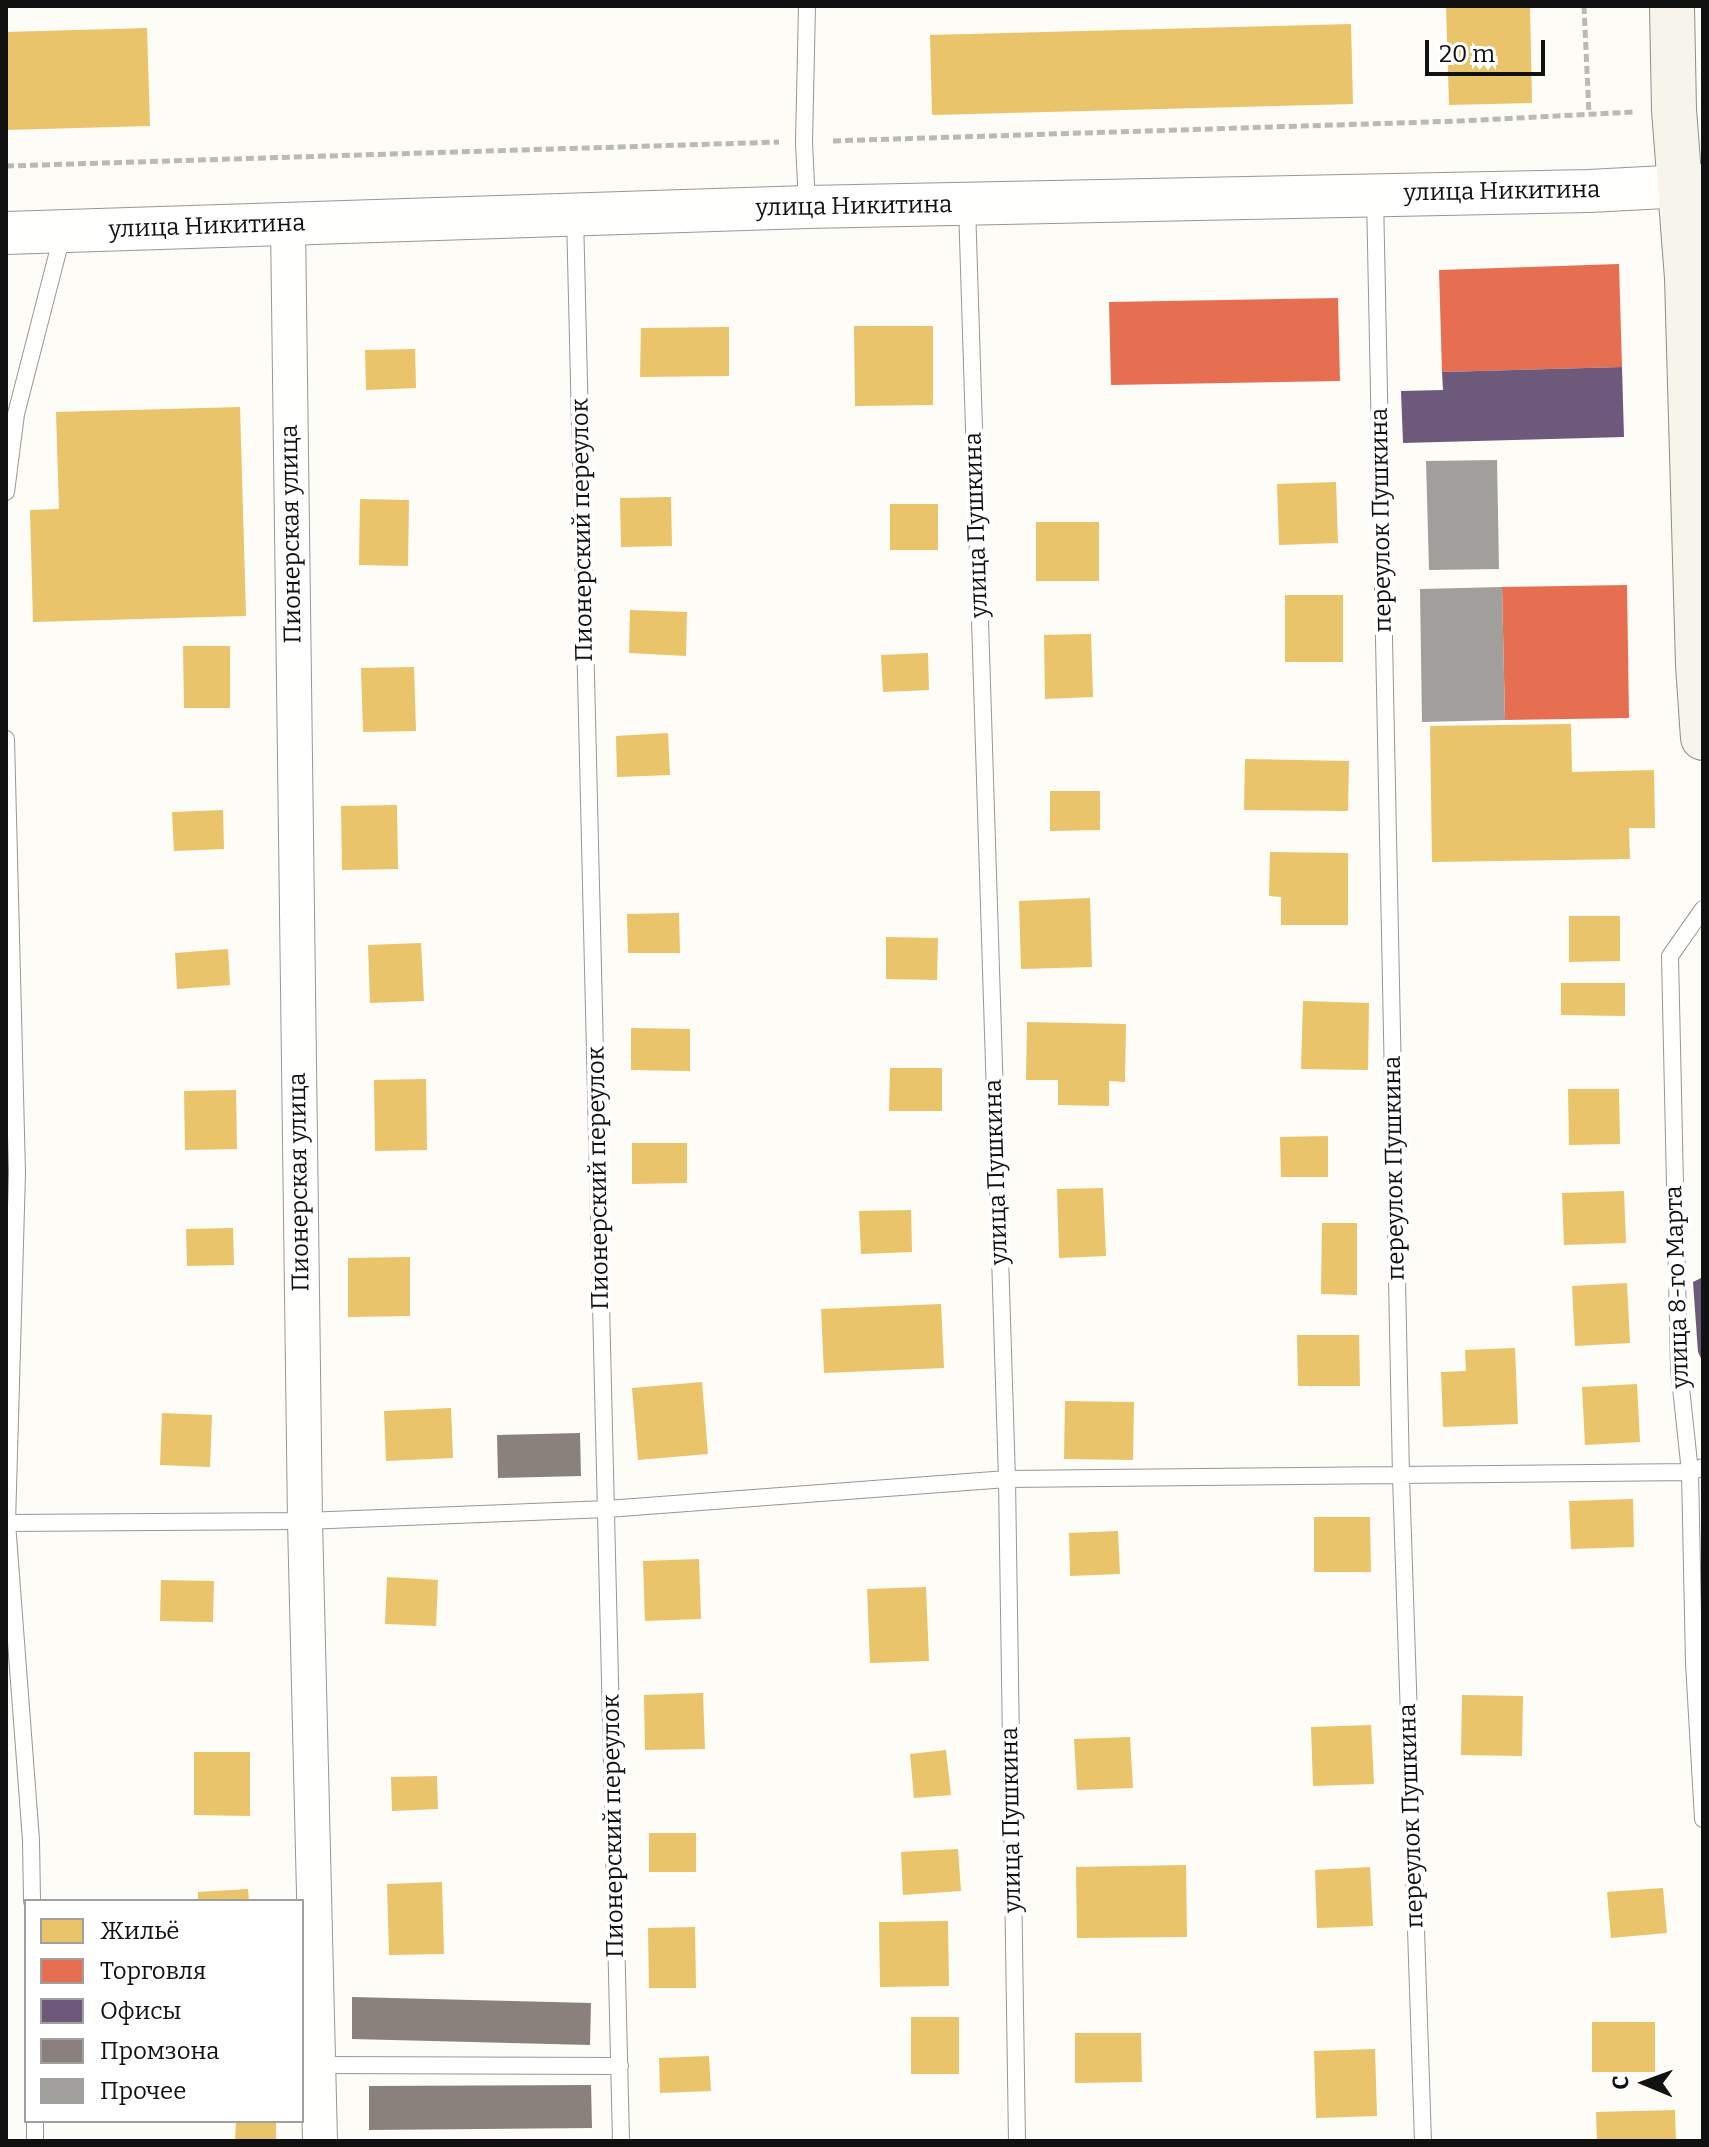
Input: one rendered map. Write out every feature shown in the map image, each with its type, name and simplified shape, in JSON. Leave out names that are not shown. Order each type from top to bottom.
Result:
[{"type":"main road","points":[[1672,6],[1674,110],[1692,186],[1687,278],[1698,665],[1703,738]]},
{"type":"street","name":"улица Никитина","points":[[6,233],[807,207],[1589,191],[1692,186]]},
{"type":"street","name":"Пионерская улица","points":[[288,224],[305,1521],[320,2141]]},
{"type":"lane","points":[[807,6],[804,142],[807,207]]},
{"type":"lane","name":"переулок Пушкина","points":[[1375,194],[1401,1476],[1423,2141]]},
{"type":"lane","name":"улица Пушкина","points":[[967,204],[1007,1479],[1017,2141]]},
{"type":"lane","name":"Пионерский переулок","points":[[575,215],[621,2141]]},
{"type":"lane","points":[[6,492],[16,414],[63,232]]},
{"type":"lane","points":[[6,739],[17,1173],[6,1523],[31,1840],[32,1899]]},
{"type":"lane","name":"улица 8-го Марта","points":[[1703,909],[1670,956],[1679,1369],[1696,1469],[1703,1819]]},
{"type":"lane","points":[[6,1523],[305,1521],[607,1509],[1007,1479],[1401,1476],[1696,1469]]},
{"type":"lane","points":[[318,2065],[620,2066]]},
{"type":"path","points":[[1584,6],[1589,114]]},
{"type":"path","points":[[6,166],[1460,121],[1674,110]]},
{"type":"building: Жильё","points":[[1446,6],[1530,6],[1532,103],[1449,105]]},
{"type":"building: Жильё","points":[[1351,24],[1353,104],[932,115],[930,35]]},
{"type":"building: Жильё","points":[[147,28],[150,126],[6,130],[6,32]]},
{"type":"building: Жильё","points":[[854,326],[933,326],[933,405],[855,406]]},
{"type":"building: Жильё","points":[[729,327],[729,376],[640,377],[641,328]]},
{"type":"building: Жильё","points":[[415,349],[416,388],[366,390],[365,350]]},
{"type":"building: Жильё","points":[[240,407],[246,616],[33,622],[30,510],[59,509],[56,412]]},
{"type":"building: Жильё","points":[[1336,482],[1338,543],[1279,545],[1277,484]]},
{"type":"building: Жильё","points":[[671,497],[672,546],[621,547],[620,498]]},
{"type":"building: Жильё","points":[[360,499],[409,500],[408,566],[359,565]]},
{"type":"building: Жильё","points":[[890,504],[938,504],[938,550],[890,550]]},
{"type":"building: Жильё","points":[[1036,522],[1099,522],[1099,581],[1036,581]]},
{"type":"building: Жильё","points":[[1285,595],[1343,595],[1343,662],[1285,662]]},
{"type":"building: Жильё","points":[[630,610],[687,612],[686,656],[629,653]]},
{"type":"building: Жильё","points":[[1091,634],[1093,697],[1045,699],[1044,635]]},
{"type":"building: Жильё","points":[[183,646],[230,646],[230,708],[184,708]]},
{"type":"building: Жильё","points":[[928,653],[929,690],[883,692],[881,655]]},
{"type":"building: Жильё","points":[[414,667],[416,731],[363,732],[361,668]]},
{"type":"building: Жильё","points":[[1571,724],[1572,772],[1654,770],[1655,828],[1629,828],[1630,859],[1432,862],[1430,726]]},
{"type":"building: Жильё","points":[[668,733],[670,775],[617,777],[616,736]]},
{"type":"building: Жильё","points":[[1245,759],[1349,761],[1348,811],[1244,810]]},
{"type":"building: Жильё","points":[[1050,791],[1100,791],[1100,830],[1050,831]]},
{"type":"building: Жильё","points":[[397,805],[398,869],[342,870],[341,806]]},
{"type":"building: Жильё","points":[[223,810],[224,849],[174,851],[172,812]]},
{"type":"building: Жильё","points":[[1270,852],[1348,853],[1348,925],[1281,925],[1281,897],[1269,896]]},
{"type":"building: Жильё","points":[[1090,898],[1092,967],[1021,969],[1019,901]]},
{"type":"building: Жильё","points":[[679,913],[680,953],[628,953],[627,914]]},
{"type":"building: Жильё","points":[[1569,916],[1620,916],[1620,961],[1569,962]]},
{"type":"building: Жильё","points":[[886,937],[938,938],[937,980],[886,979]]},
{"type":"building: Жильё","points":[[421,943],[424,1001],[370,1003],[368,945]]},
{"type":"building: Жильё","points":[[228,949],[230,985],[177,989],[175,953]]},
{"type":"building: Жильё","points":[[1561,983],[1625,983],[1625,1016],[1561,1015]]},
{"type":"building: Жильё","points":[[1303,1001],[1369,1003],[1368,1070],[1301,1069]]},
{"type":"building: Жильё","points":[[1027,1022],[1126,1024],[1125,1082],[1109,1081],[1109,1106],[1058,1105],[1058,1080],[1026,1080]]},
{"type":"building: Жильё","points":[[631,1028],[690,1029],[690,1071],[631,1070]]},
{"type":"building: Жильё","points":[[890,1068],[942,1068],[942,1111],[889,1111]]},
{"type":"building: Жильё","points":[[426,1079],[427,1150],[375,1151],[374,1080]]},
{"type":"building: Жильё","points":[[1568,1089],[1619,1089],[1620,1144],[1569,1145]]},
{"type":"building: Жильё","points":[[236,1090],[237,1149],[185,1150],[184,1091]]},
{"type":"building: Жильё","points":[[1328,1136],[1328,1177],[1281,1177],[1280,1137]]},
{"type":"building: Жильё","points":[[632,1143],[687,1143],[687,1183],[632,1184]]},
{"type":"building: Жильё","points":[[1103,1188],[1106,1256],[1059,1258],[1057,1189]]},
{"type":"building: Жильё","points":[[1624,1191],[1626,1243],[1564,1245],[1562,1193]]},
{"type":"building: Жильё","points":[[911,1210],[912,1252],[861,1254],[859,1211]]},
{"type":"building: Жильё","points":[[1322,1223],[1357,1223],[1357,1295],[1321,1294]]},
{"type":"building: Жильё","points":[[233,1228],[234,1265],[187,1266],[186,1229]]},
{"type":"building: Жильё","points":[[410,1257],[410,1316],[348,1317],[348,1258]]},
{"type":"building: Жильё","points":[[1627,1283],[1630,1343],[1575,1346],[1572,1286]]},
{"type":"building: Жильё","points":[[941,1304],[944,1368],[824,1373],[821,1309]]},
{"type":"building: Жильё","points":[[1297,1335],[1359,1335],[1360,1386],[1298,1386]]},
{"type":"building: Жильё","points":[[1515,1348],[1518,1424],[1443,1427],[1441,1372],[1466,1371],[1465,1350]]},
{"type":"building: Жильё","points":[[702,1382],[708,1454],[638,1460],[632,1388]]},
{"type":"building: Жильё","points":[[1637,1384],[1640,1442],[1585,1445],[1582,1387]]},
{"type":"building: Жильё","points":[[1065,1401],[1134,1402],[1133,1460],[1064,1459]]},
{"type":"building: Жильё","points":[[451,1408],[453,1458],[386,1461],[384,1411]]},
{"type":"building: Жильё","points":[[162,1413],[212,1415],[210,1467],[160,1465]]},
{"type":"building: Жильё","points":[[1633,1499],[1634,1547],[1571,1549],[1569,1501]]},
{"type":"building: Жильё","points":[[1314,1517],[1370,1517],[1371,1572],[1314,1572]]},
{"type":"building: Жильё","points":[[1118,1531],[1120,1574],[1070,1576],[1069,1533]]},
{"type":"building: Жильё","points":[[699,1559],[701,1619],[645,1621],[643,1561]]},
{"type":"building: Жильё","points":[[387,1577],[438,1580],[436,1626],[385,1624]]},
{"type":"building: Жильё","points":[[161,1580],[214,1581],[213,1622],[160,1621]]},
{"type":"building: Жильё","points":[[926,1587],[929,1661],[870,1663],[867,1589]]},
{"type":"building: Жильё","points":[[703,1693],[705,1749],[645,1750],[644,1695]]},
{"type":"building: Жильё","points":[[1462,1695],[1523,1696],[1522,1756],[1461,1755]]},
{"type":"building: Жильё","points":[[1371,1725],[1374,1784],[1313,1786],[1311,1727]]},
{"type":"building: Жильё","points":[[1130,1737],[1133,1788],[1077,1790],[1074,1739]]},
{"type":"building: Жильё","points":[[946,1750],[951,1795],[914,1798],[910,1754]]},
{"type":"building: Жильё","points":[[194,1752],[250,1752],[250,1816],[194,1815]]},
{"type":"building: Жильё","points":[[437,1776],[438,1809],[392,1811],[391,1777]]},
{"type":"building: Жильё","points":[[649,1833],[696,1833],[696,1872],[649,1872]]},
{"type":"building: Жильё","points":[[958,1849],[961,1891],[903,1895],[901,1852]]},
{"type":"building: Жильё","points":[[1186,1865],[1187,1937],[1077,1938],[1076,1867]]},
{"type":"building: Жильё","points":[[1370,1867],[1373,1926],[1317,1928],[1315,1870]]},
{"type":"building: Жильё","points":[[442,1882],[444,1954],[389,1955],[387,1884]]},
{"type":"building: Жильё","points":[[1663,1888],[1667,1933],[1611,1938],[1607,1892]]},
{"type":"building: Жильё","points":[[248,1889],[249,1899],[198,1899],[198,1892]]},
{"type":"building: Жильё","points":[[948,1921],[949,1986],[880,1987],[879,1922]]},
{"type":"building: Жильё","points":[[695,1927],[696,1988],[649,1988],[648,1928]]},
{"type":"building: Жильё","points":[[911,2017],[959,2017],[959,2074],[911,2074]]},
{"type":"building: Жильё","points":[[1592,2022],[1655,2022],[1655,2072],[1592,2072]]},
{"type":"building: Жильё","points":[[1075,2033],[1141,2033],[1142,2082],[1075,2083]]},
{"type":"building: Жильё","points":[[1375,2049],[1377,2116],[1316,2118],[1314,2051]]},
{"type":"building: Жильё","points":[[709,2056],[711,2091],[660,2093],[659,2058]]},
{"type":"building: Жильё","points":[[1675,2110],[1676,2141],[1597,2141],[1596,2112]]},
{"type":"building: Жильё","points":[[236,2123],[276,2123],[276,2141],[235,2141]]},
{"type":"building: Торговля","points":[[1619,264],[1622,367],[1442,372],[1439,270]]},
{"type":"building: Торговля","points":[[1338,298],[1340,381],[1111,385],[1109,302]]},
{"type":"building: Торговля","points":[[1627,585],[1629,718],[1505,720],[1502,587]]},
{"type":"building: Офисы","points":[[1622,367],[1624,437],[1403,443],[1401,391],[1443,390],[1442,372]]},
{"type":"building: Офисы","points":[[1703,1277],[1703,1363],[1698,1352],[1693,1282]]},
{"type":"building: Промзона","points":[[580,1433],[581,1476],[498,1478],[497,1435]]},
{"type":"building: Промзона","points":[[352,1997],[591,2003],[590,2045],[352,2039]]},
{"type":"building: Промзона","points":[[591,2085],[592,2128],[369,2130],[369,2086]]},
{"type":"building: Прочее","points":[[1497,460],[1499,569],[1429,570],[1426,461]]},
{"type":"building: Прочее","points":[[1502,587],[1505,720],[1422,722],[1420,589]]}]
